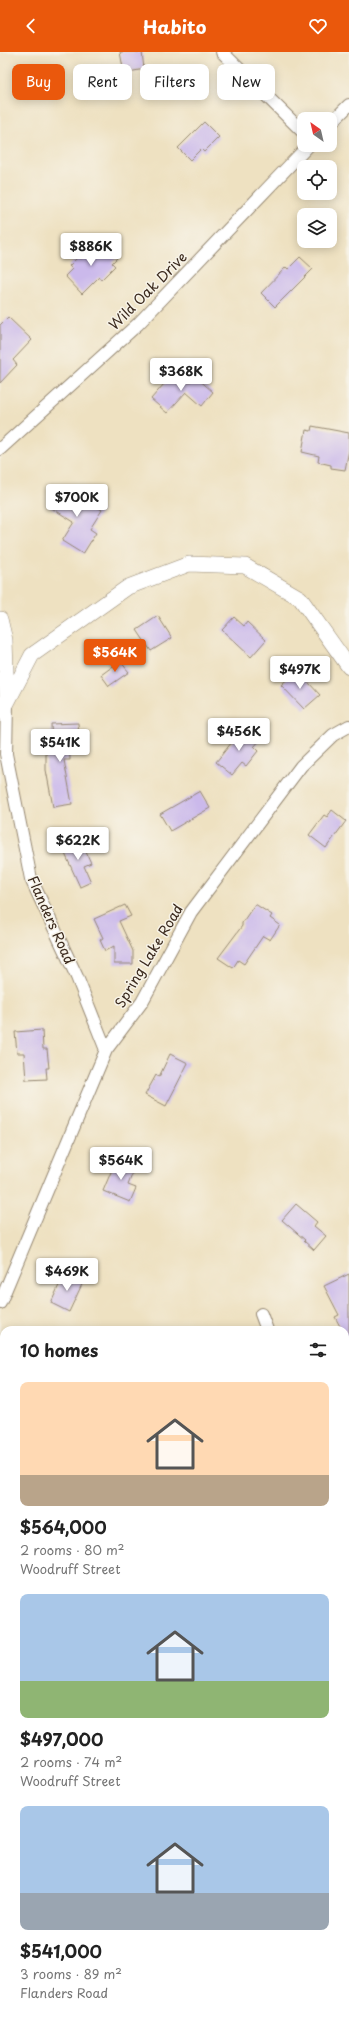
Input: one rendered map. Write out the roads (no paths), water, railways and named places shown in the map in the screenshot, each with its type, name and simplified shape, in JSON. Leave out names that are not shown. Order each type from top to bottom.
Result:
[{"type":"street","points":[[222,52],[297,127]]},
{"type":"street","points":[[337,117],[349,105]]},
{"type":"street","name":"Wild Oak Drive","points":[[0,449],[138,324],[302,152]]},
{"type":"street","points":[[4,708],[32,655],[128,587],[189,564],[244,566],[300,598],[349,667]]},
{"type":"street","name":"Flanders Road","points":[[0,619],[5,640],[4,708],[6,754],[31,879],[77,977],[106,1050]]},
{"type":"street","name":"Spring Lake Road","points":[[0,1303],[106,1050],[142,1002],[192,912],[286,785],[301,766],[333,735],[349,726]]},
{"type":"street","points":[[261,1314],[266,1326]]}]
